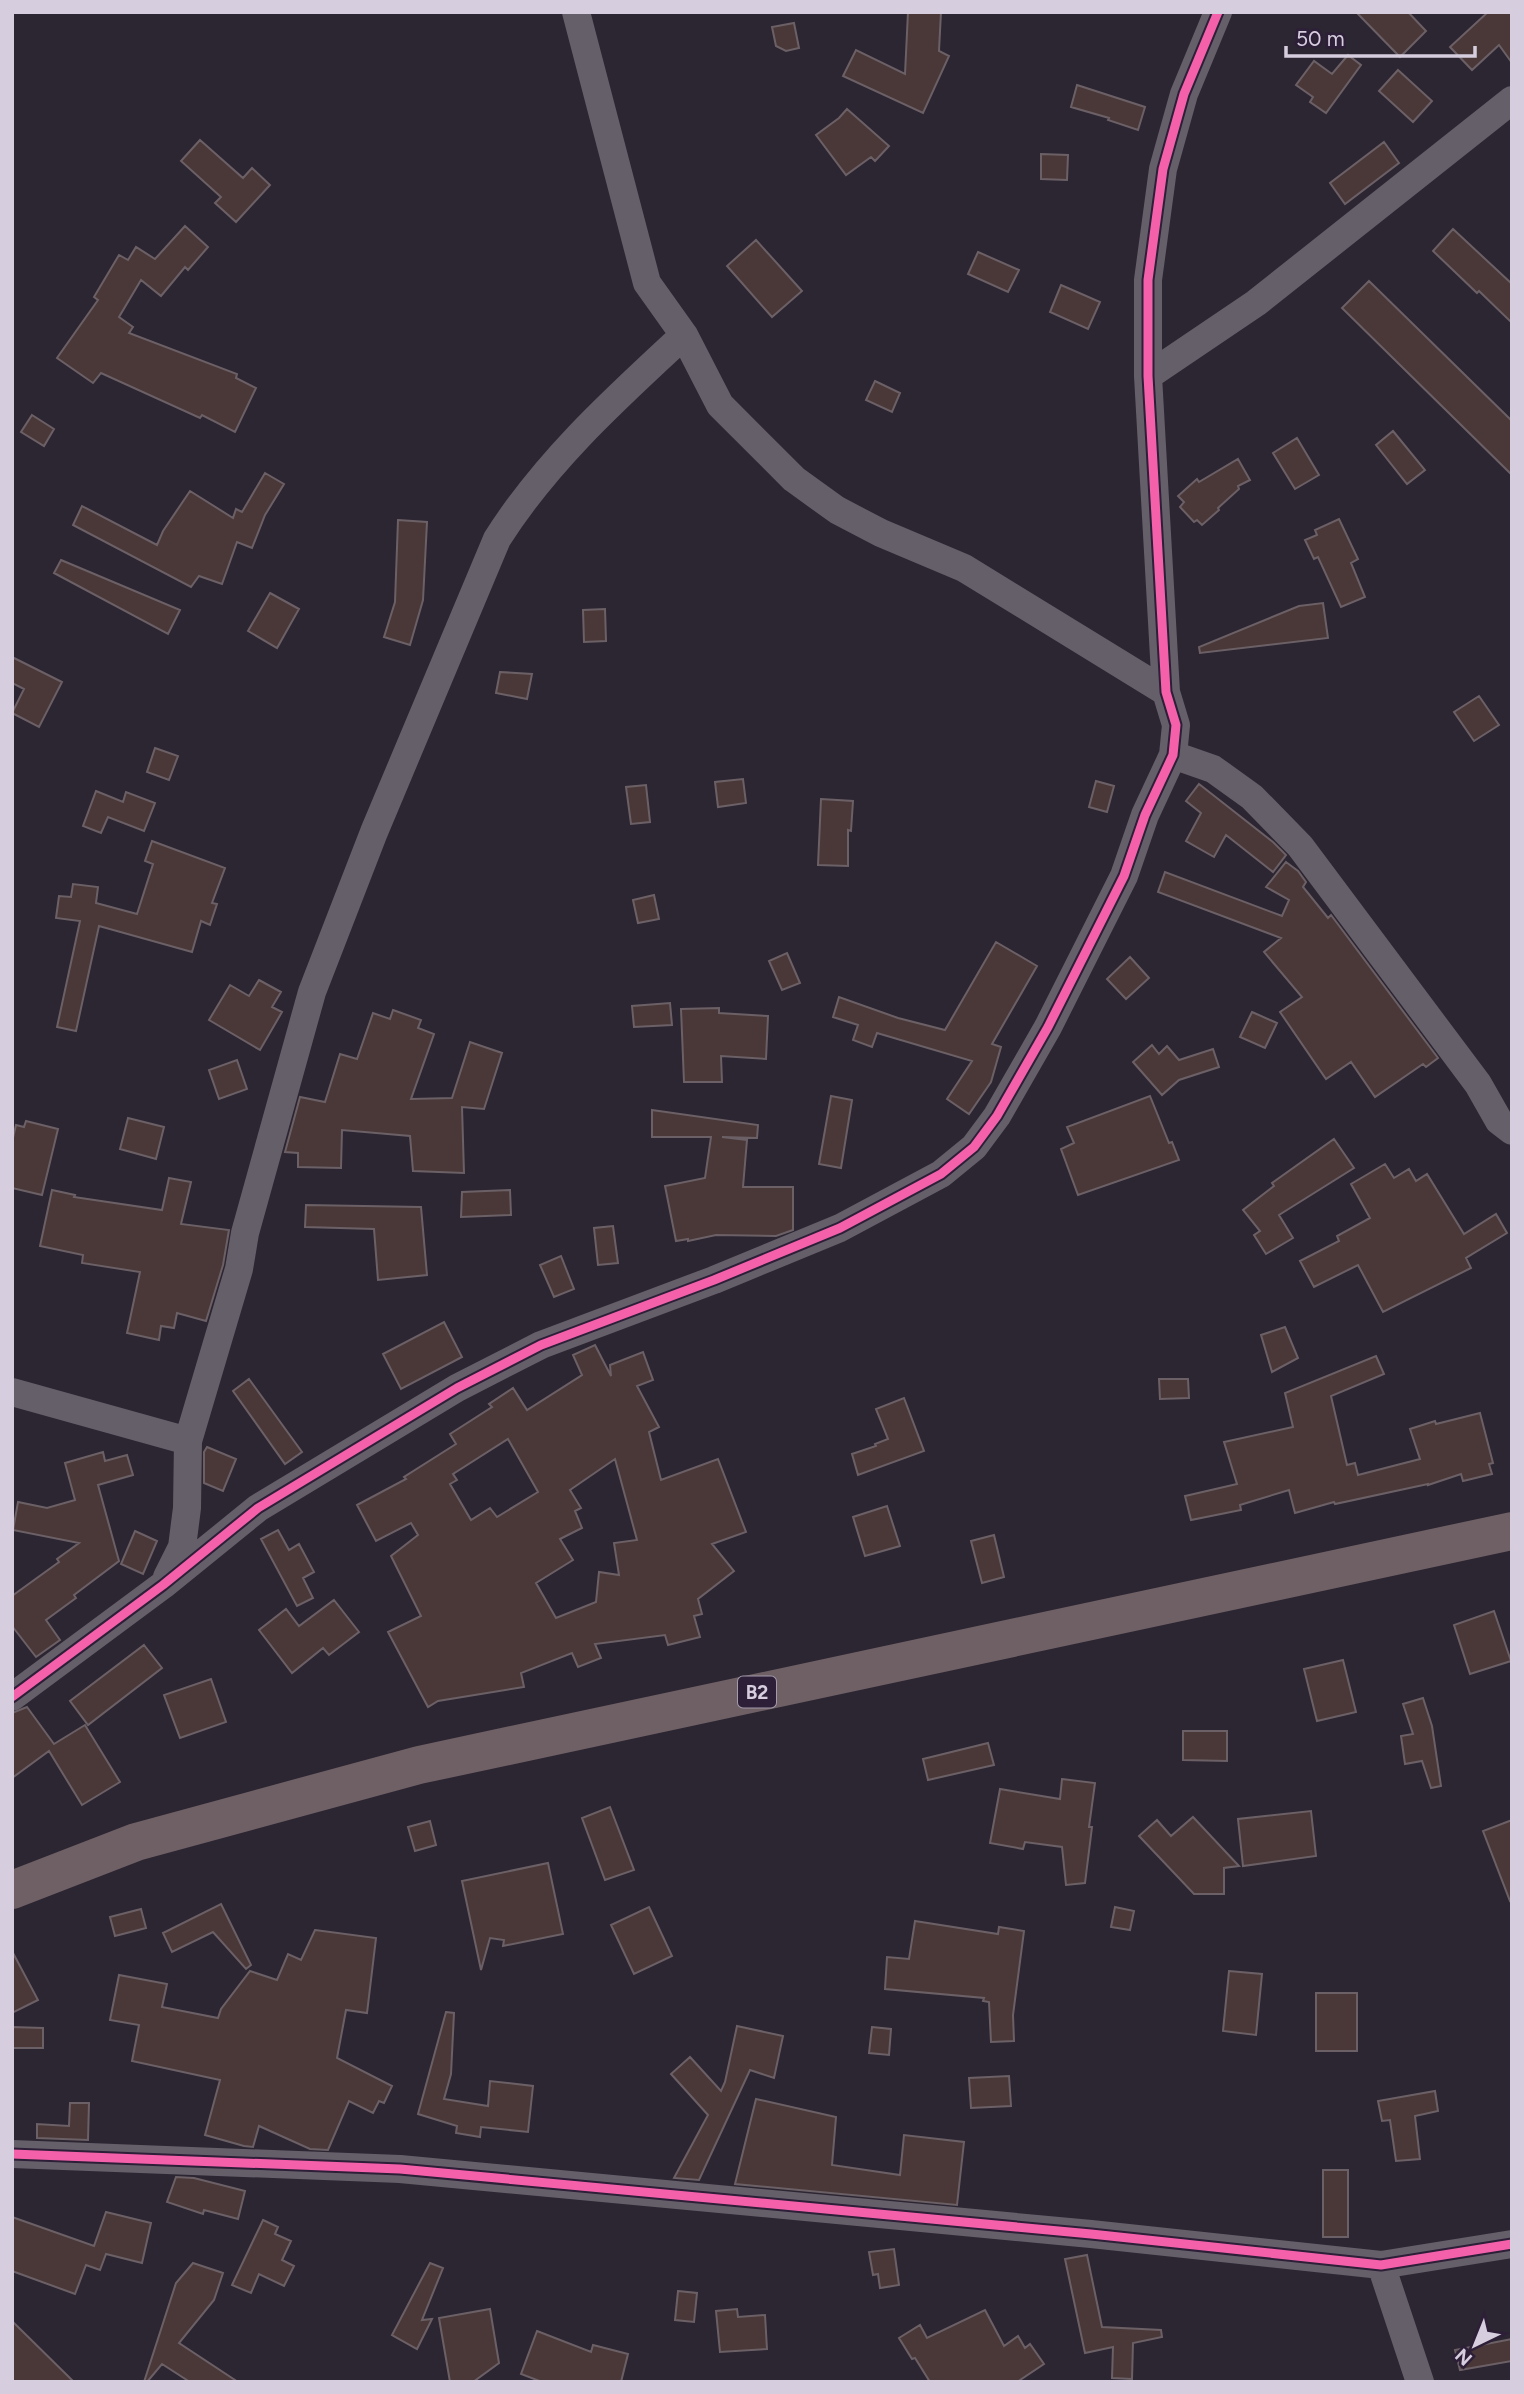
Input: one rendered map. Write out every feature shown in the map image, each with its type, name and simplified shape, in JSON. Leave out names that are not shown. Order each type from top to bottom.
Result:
[{"type":"highway","name":"B2","points":[[12,1890],[136,1842],[419,1765],[1512,1531]]},
{"type":"street","points":[[576,12],[647,282],[684,335],[720,405],[794,479],[848,516],[964,568],[1166,692]]},
{"type":"street","points":[[12,1697],[163,1585],[258,1508],[457,1388],[541,1345],[714,1280],[840,1228],[941,1174],[974,1147],[997,1116],[1048,1027],[1124,876],[1144,816],[1173,755],[1176,725],[1166,692],[1148,376],[1148,280],[1163,169],[1184,94],[1218,12]]},
{"type":"street","points":[[1148,376],[1256,303],[1512,100]]},
{"type":"street","points":[[163,1585],[182,1547],[187,1508],[188,1441],[239,1269],[245,1233],[312,992],[374,832],[497,539],[520,503],[593,419],[684,335]]},
{"type":"street","points":[[1173,755],[1213,769],[1252,797],[1300,846],[1478,1084],[1499,1121],[1512,1131]]},
{"type":"street","points":[[12,1392],[188,1441]]},
{"type":"street","points":[[12,2154],[400,2169],[1091,2234],[1381,2265],[1512,2244]]},
{"type":"street","points":[[1381,2265],[1420,2382]]},
{"type":"building","points":[[908,12],[941,12],[939,51],[949,56],[923,113],[843,76],[856,50],[905,74]]},
{"type":"building","points":[[1356,12],[1408,12],[1426,31],[1400,57]]},
{"type":"building","points":[[1488,12],[1512,12],[1512,63],[1499,45],[1472,70],[1450,47]]},
{"type":"building","points":[[794,23],[799,48],[786,51],[776,46],[772,27]]},
{"type":"building","points":[[1348,55],[1361,65],[1326,113],[1310,102],[1313,97],[1296,85],[1314,61],[1332,74]]},
{"type":"building","points":[[1398,70],[1432,101],[1413,122],[1379,91]]},
{"type":"building","points":[[1077,85],[1145,107],[1138,130],[1071,107]]},
{"type":"building","points":[[847,109],[889,146],[875,161],[871,157],[846,175],[816,135]]},
{"type":"building","points":[[200,140],[243,178],[252,168],[270,185],[236,222],[215,203],[221,197],[181,161]]},
{"type":"building","points":[[1384,142],[1399,163],[1345,204],[1330,183]]},
{"type":"building","points":[[1041,154],[1068,155],[1067,180],[1041,179]]},
{"type":"building","points":[[185,226],[208,247],[188,270],[185,267],[161,296],[141,280],[119,317],[133,327],[129,333],[237,374],[236,378],[256,388],[235,432],[202,415],[200,418],[101,373],[93,383],[57,358],[98,300],[94,297],[119,255],[128,260],[136,247],[155,259]]},
{"type":"building","points":[[1453,229],[1512,284],[1512,323],[1433,251]]},
{"type":"building","points":[[756,240],[802,291],[772,317],[727,266]]},
{"type":"building","points":[[978,252],[1019,270],[1008,292],[968,274]]},
{"type":"building","points":[[1369,281],[1512,421],[1512,475],[1342,308]]},
{"type":"building","points":[[1061,285],[1100,302],[1088,329],[1050,312]]},
{"type":"building","points":[[875,381],[900,393],[892,412],[866,400]]},
{"type":"building","points":[[32,415],[54,429],[44,446],[21,432]]},
{"type":"building","points":[[1393,431],[1425,470],[1407,484],[1376,445]]},
{"type":"building","points":[[1297,438],[1319,475],[1295,489],[1273,453]]},
{"type":"building","points":[[1238,459],[1250,480],[1238,486],[1239,489],[1202,525],[1197,520],[1194,522],[1180,507],[1184,502],[1178,496],[1197,479],[1199,482]]},
{"type":"building","points":[[265,473],[284,484],[265,515],[252,548],[237,542],[222,584],[199,576],[191,587],[73,525],[82,506],[157,545],[163,531],[190,491],[233,518],[236,509],[242,512]]},
{"type":"building","points":[[1339,519],[1358,559],[1351,563],[1365,597],[1341,607],[1318,557],[1314,559],[1305,540],[1317,535],[1315,530]]},
{"type":"building","points":[[398,520],[427,522],[423,600],[410,645],[384,637],[395,602]]},
{"type":"building","points":[[61,560],[180,610],[168,634],[54,573]]},
{"type":"building","points":[[270,593],[299,609],[277,648],[248,631]]},
{"type":"building","points":[[1323,603],[1328,638],[1200,653],[1199,647],[1299,606]]},
{"type":"building","points":[[605,609],[606,641],[584,642],[583,610]]},
{"type":"building","points":[[12,657],[62,682],[39,727],[12,713],[24,689],[12,683]]},
{"type":"building","points":[[500,672],[532,674],[527,699],[496,693]]},
{"type":"building","points":[[1479,696],[1499,725],[1474,741],[1454,712]]},
{"type":"building","points":[[155,748],[178,756],[169,780],[147,772]]},
{"type":"building","points":[[743,779],[746,803],[718,807],[715,782]]},
{"type":"building","points":[[1096,781],[1114,786],[1107,812],[1089,807]]},
{"type":"building","points":[[1199,784],[1286,855],[1273,872],[1226,835],[1214,857],[1186,841],[1201,813],[1186,801]]},
{"type":"building","points":[[646,785],[650,822],[631,824],[626,787]]},
{"type":"building","points":[[96,791],[123,802],[126,792],[155,803],[144,831],[108,817],[101,833],[83,826]]},
{"type":"building","points":[[821,799],[853,801],[851,831],[848,830],[848,866],[818,865]]},
{"type":"building","points":[[152,841],[225,868],[212,903],[217,904],[210,925],[201,921],[192,952],[99,926],[76,1031],[57,1027],[80,921],[56,918],[59,896],[71,897],[73,884],[98,887],[96,903],[137,914],[153,864],[145,861]]},
{"type":"building","points":[[1286,862],[1298,871],[1306,882],[1303,887],[1328,918],[1331,915],[1438,1058],[1426,1067],[1423,1064],[1375,1097],[1351,1062],[1326,1079],[1280,1012],[1302,997],[1264,952],[1281,938],[1158,892],[1165,872],[1282,916],[1289,900],[1266,887]]},
{"type":"building","points":[[654,895],[659,919],[638,923],[633,900]]},
{"type":"building","points":[[996,942],[1037,966],[992,1044],[1001,1047],[991,1082],[969,1114],[947,1099],[972,1061],[877,1033],[872,1047],[853,1040],[858,1025],[833,1017],[839,997],[898,1018],[945,1030]]},
{"type":"building","points":[[787,953],[800,983],[782,990],[769,961]]},
{"type":"building","points":[[1130,957],[1149,978],[1126,999],[1107,979]]},
{"type":"building","points":[[259,980],[281,992],[272,1007],[282,1012],[260,1050],[209,1020],[230,985],[249,996]]},
{"type":"building","points":[[670,1003],[672,1025],[634,1027],[632,1006]]},
{"type":"building","points":[[719,1008],[719,1013],[768,1016],[766,1059],[721,1056],[722,1082],[684,1082],[681,1009]]},
{"type":"building","points":[[393,1010],[421,1020],[418,1028],[434,1034],[411,1099],[452,1098],[470,1042],[502,1053],[484,1109],[462,1107],[464,1173],[413,1171],[410,1136],[342,1130],[341,1168],[298,1167],[298,1153],[285,1152],[300,1097],[325,1102],[340,1054],[357,1059],[373,1013],[390,1019]]},
{"type":"building","points":[[1252,1012],[1277,1023],[1265,1048],[1240,1037]]},
{"type":"building","points":[[1152,1045],[1159,1054],[1167,1046],[1179,1060],[1213,1049],[1219,1067],[1179,1080],[1162,1095],[1133,1062]]},
{"type":"building","points":[[237,1060],[247,1089],[219,1099],[209,1070]]},
{"type":"building","points":[[831,1096],[852,1100],[841,1168],[819,1164]]},
{"type":"building","points":[[1150,1096],[1179,1160],[1078,1195],[1061,1149],[1074,1143],[1067,1127]]},
{"type":"building","points":[[652,1110],[758,1125],[757,1138],[722,1137],[747,1140],[743,1187],[793,1187],[793,1230],[776,1236],[716,1235],[676,1241],[665,1186],[705,1178],[711,1137],[652,1137]]},
{"type":"building","points":[[128,1118],[164,1127],[156,1159],[120,1149]]},
{"type":"building","points":[[26,1121],[58,1129],[42,1195],[12,1188],[12,1142],[16,1125],[24,1127]]},
{"type":"building","points":[[1334,1139],[1354,1168],[1279,1215],[1293,1238],[1266,1254],[1254,1235],[1260,1231],[1243,1210],[1274,1186],[1272,1183]]},
{"type":"building","points":[[1385,1164],[1394,1178],[1409,1169],[1416,1181],[1427,1174],[1464,1234],[1496,1214],[1507,1233],[1466,1258],[1471,1268],[1383,1312],[1358,1265],[1314,1287],[1300,1261],[1339,1241],[1337,1236],[1370,1218],[1351,1184]]},
{"type":"building","points":[[169,1178],[191,1182],[181,1224],[229,1230],[223,1265],[206,1321],[177,1313],[174,1328],[161,1326],[159,1340],[127,1333],[140,1272],[82,1263],[83,1255],[40,1246],[52,1190],[75,1195],[74,1197],[162,1210]]},
{"type":"building","points":[[510,1190],[511,1215],[461,1217],[462,1192]]},
{"type":"building","points":[[306,1205],[421,1207],[427,1275],[378,1280],[374,1229],[305,1227]]},
{"type":"building","points":[[613,1226],[618,1263],[598,1265],[594,1228]]},
{"type":"building","points":[[561,1256],[574,1289],[554,1297],[540,1265]]},
{"type":"building","points":[[444,1322],[462,1357],[401,1389],[383,1354]]},
{"type":"building","points":[[1285,1327],[1298,1358],[1272,1372],[1261,1335]]},
{"type":"building","points":[[595,1345],[611,1376],[610,1365],[643,1352],[653,1380],[637,1386],[659,1427],[649,1432],[661,1480],[718,1459],[746,1532],[712,1544],[734,1571],[698,1599],[702,1614],[694,1616],[700,1637],[668,1645],[665,1635],[595,1644],[601,1658],[578,1667],[572,1653],[521,1673],[524,1687],[438,1701],[428,1707],[388,1632],[421,1616],[391,1556],[418,1535],[411,1523],[376,1541],[357,1505],[406,1479],[404,1477],[456,1444],[450,1434],[492,1407],[489,1404],[513,1388],[527,1410],[582,1375],[573,1355]],"holes":[[[508,1439],[538,1492],[497,1517],[490,1508],[471,1520],[450,1484],[457,1480],[453,1474]],[[615,1459],[637,1540],[614,1543],[619,1575],[599,1572],[596,1602],[556,1618],[536,1583],[573,1560],[560,1539],[582,1528],[575,1511],[581,1508],[570,1490]]]},
{"type":"building","points":[[1376,1356],[1384,1374],[1331,1396],[1347,1465],[1355,1463],[1358,1475],[1420,1459],[1410,1429],[1435,1421],[1436,1424],[1480,1413],[1493,1463],[1489,1464],[1492,1474],[1463,1481],[1461,1474],[1428,1485],[1335,1504],[1334,1502],[1295,1513],[1289,1490],[1240,1505],[1241,1510],[1191,1520],[1185,1496],[1237,1484],[1224,1442],[1293,1427],[1285,1393]]},
{"type":"building","points":[[249,1379],[302,1452],[285,1464],[233,1391]]},
{"type":"building","points":[[1159,1379],[1188,1379],[1189,1398],[1160,1399]]},
{"type":"building","points":[[904,1398],[924,1451],[858,1475],[852,1454],[888,1439],[876,1409]]},
{"type":"building","points":[[207,1447],[236,1459],[223,1491],[204,1483],[204,1452]]},
{"type":"building","points":[[103,1452],[105,1461],[127,1455],[133,1475],[98,1485],[119,1561],[46,1620],[60,1640],[36,1657],[12,1626],[12,1596],[59,1562],[57,1559],[79,1543],[13,1530],[18,1502],[47,1508],[75,1500],[65,1463]]},
{"type":"building","points":[[887,1506],[900,1546],[865,1556],[853,1517]]},
{"type":"building","points":[[278,1530],[289,1550],[299,1544],[314,1572],[303,1578],[313,1598],[297,1606],[261,1539]]},
{"type":"building","points":[[135,1531],[157,1541],[143,1574],[121,1564]]},
{"type":"building","points":[[994,1535],[1004,1577],[982,1583],[971,1541]]},
{"type":"building","points":[[334,1600],[359,1632],[329,1655],[323,1648],[292,1673],[259,1630],[286,1609],[299,1626]]},
{"type":"building","points":[[1494,1611],[1511,1661],[1470,1674],[1454,1625]]},
{"type":"building","points":[[144,1645],[162,1668],[88,1725],[70,1701]]},
{"type":"building","points":[[1343,1660],[1356,1712],[1317,1721],[1304,1669]]},
{"type":"building","points":[[211,1679],[226,1722],[180,1738],[164,1695]]},
{"type":"building","points":[[1423,1698],[1432,1726],[1441,1786],[1431,1788],[1422,1761],[1405,1764],[1401,1736],[1413,1734],[1403,1704]]},
{"type":"building","points":[[27,1707],[54,1744],[85,1725],[120,1782],[82,1805],[49,1751],[12,1778],[12,1713]]},
{"type":"building","points":[[1183,1731],[1227,1731],[1227,1761],[1183,1760]]},
{"type":"building","points":[[988,1743],[994,1765],[928,1780],[923,1759]]},
{"type":"building","points":[[1062,1779],[1095,1783],[1085,1883],[1066,1885],[1062,1847],[1025,1842],[1023,1849],[990,1843],[1000,1789],[1060,1799]]},
{"type":"building","points":[[610,1807],[634,1870],[605,1880],[582,1818]]},
{"type":"building","points":[[1311,1811],[1316,1856],[1243,1866],[1238,1819]]},
{"type":"building","points":[[1193,1817],[1239,1866],[1224,1868],[1224,1894],[1194,1894],[1139,1836],[1157,1820],[1171,1836]]},
{"type":"building","points":[[1512,1820],[1512,1900],[1510,1901],[1483,1831]]},
{"type":"building","points":[[430,1821],[436,1845],[415,1851],[408,1827]]},
{"type":"building","points":[[548,1863],[563,1934],[503,1946],[504,1940],[490,1938],[481,1970],[462,1881]]},
{"type":"building","points":[[221,1904],[251,1965],[246,1969],[213,1932],[172,1952],[163,1933]]},
{"type":"building","points":[[649,1907],[672,1956],[634,1974],[611,1925]]},
{"type":"building","points":[[1115,1907],[1134,1911],[1130,1930],[1111,1927]]},
{"type":"building","points":[[141,1909],[146,1928],[115,1936],[110,1917]]},
{"type":"building","points":[[915,1921],[998,1934],[999,1927],[1024,1931],[1013,2015],[1014,2041],[991,2042],[989,2002],[983,2001],[984,1998],[885,1989],[887,1957],[909,1959]]},
{"type":"building","points":[[315,1930],[376,1938],[367,2013],[346,2010],[337,2058],[392,2086],[384,2103],[379,2101],[373,2113],[349,2101],[328,2150],[310,2149],[259,2126],[253,2147],[205,2135],[220,2080],[132,2061],[139,2025],[110,2020],[119,1975],[167,1984],[162,2007],[218,2018],[221,2009],[250,1971],[277,1980],[288,1954],[301,1960]]},
{"type":"building","points":[[12,1951],[38,2000],[12,2013]]},
{"type":"building","points":[[1229,1971],[1262,1974],[1256,2035],[1223,2031]]},
{"type":"building","points":[[1316,1993],[1357,1993],[1357,2051],[1316,2051]]},
{"type":"building","points":[[446,2012],[454,2013],[451,2074],[444,2099],[488,2106],[490,2081],[533,2086],[528,2132],[481,2127],[480,2137],[456,2133],[457,2126],[418,2114]]},
{"type":"building","points":[[737,2026],[783,2036],[774,2078],[750,2070],[699,2180],[674,2178],[708,2115],[671,2074],[690,2057],[721,2091]]},
{"type":"building","points":[[12,2027],[43,2028],[43,2048],[12,2048]]},
{"type":"building","points":[[872,2027],[891,2029],[889,2055],[869,2053]]},
{"type":"building","points":[[1009,2076],[1011,2106],[971,2108],[969,2078]]},
{"type":"building","points":[[1435,2091],[1438,2111],[1415,2116],[1420,2159],[1396,2161],[1390,2120],[1382,2121],[1378,2101]]},
{"type":"building","points":[[756,2099],[836,2117],[832,2165],[900,2175],[904,2135],[964,2142],[957,2205],[735,2184]]},
{"type":"building","points":[[70,2103],[89,2103],[88,2140],[37,2138],[37,2124],[69,2126]]},
{"type":"building","points":[[1323,2170],[1348,2170],[1348,2237],[1323,2237]]},
{"type":"building","points":[[176,2177],[194,2178],[245,2191],[238,2219],[204,2210],[203,2214],[167,2202]]},
{"type":"building","points":[[106,2212],[151,2223],[142,2263],[106,2254],[100,2270],[86,2265],[75,2294],[12,2271],[12,2217],[94,2246]]},
{"type":"building","points":[[263,2220],[278,2227],[275,2234],[291,2241],[282,2260],[294,2266],[284,2286],[259,2274],[251,2293],[232,2285]]},
{"type":"building","points":[[894,2249],[899,2285],[880,2288],[878,2274],[873,2275],[869,2252]]},
{"type":"building","points":[[1087,2255],[1102,2327],[1161,2330],[1162,2337],[1133,2343],[1132,2379],[1112,2378],[1113,2347],[1085,2353],[1065,2259]]},
{"type":"building","points":[[193,2263],[223,2273],[214,2300],[179,2343],[238,2382],[190,2382],[162,2364],[147,2382],[144,2382],[176,2283]]},
{"type":"building","points":[[430,2263],[443,2268],[422,2320],[432,2319],[417,2349],[392,2335]]},
{"type":"building","points":[[678,2291],[697,2293],[694,2322],[675,2320]]},
{"type":"building","points":[[490,2309],[499,2363],[473,2382],[450,2382],[439,2318]]},
{"type":"building","points":[[737,2309],[738,2317],[765,2315],[767,2349],[720,2352],[716,2311]]},
{"type":"building","points":[[985,2310],[1004,2346],[1018,2336],[1025,2348],[1030,2344],[1044,2364],[1017,2382],[930,2382],[899,2338],[920,2325],[927,2338]]},
{"type":"building","points":[[12,2321],[74,2382],[12,2382]]},
{"type":"building","points":[[537,2331],[591,2352],[593,2345],[628,2354],[621,2382],[542,2382],[521,2374]]},
{"type":"building","points":[[1512,2339],[1512,2361],[1460,2370],[1455,2350]]},
{"type":"cycle path","points":[[12,1697],[163,1585],[258,1508],[457,1388],[541,1345],[714,1280],[840,1228],[941,1174],[974,1147],[997,1116],[1048,1027],[1124,876],[1145,815],[1173,755],[1176,725],[1166,692],[1148,376],[1148,280],[1163,169],[1184,94],[1218,12]]},
{"type":"cycle path","points":[[12,2154],[400,2169],[1091,2234],[1381,2265],[1512,2244]]}]
